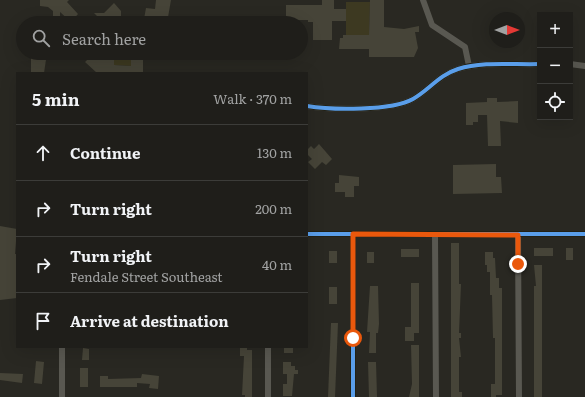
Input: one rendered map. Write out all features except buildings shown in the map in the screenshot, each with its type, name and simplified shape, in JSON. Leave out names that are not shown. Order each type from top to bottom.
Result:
[{"type":"street","points":[[423,0],[432,25],[438,31],[461,43],[465,47],[469,66]]},
{"type":"street","points":[[308,106],[382,107],[400,104],[415,98],[443,75],[469,66],[537,64]]},
{"type":"street","points":[[573,64],[585,66]]},
{"type":"street","points":[[308,234],[585,234]]},
{"type":"street","points":[[353,234],[354,397]]},
{"type":"street","points":[[435,235],[436,397]]},
{"type":"street","points":[[518,235],[518,397]]},
{"type":"street","points":[[62,348],[62,397]]},
{"type":"street","points":[[268,348],[268,397]]},
{"type":"shaded area","points":[[346,2],[370,2],[369,35],[346,35]]},
{"type":"shaded area","points":[[114,60],[131,60],[131,66],[114,65]]},
{"type":"cycle path","points":[[308,106],[346,109],[391,106],[413,99],[445,75],[458,69],[488,64],[537,64]]},
{"type":"cycle path","points":[[308,234],[585,234]]},
{"type":"cycle path","points":[[353,234],[353,397]]},
{"type":"route","points":[[353,338],[353,234],[518,235],[518,264]]}]
